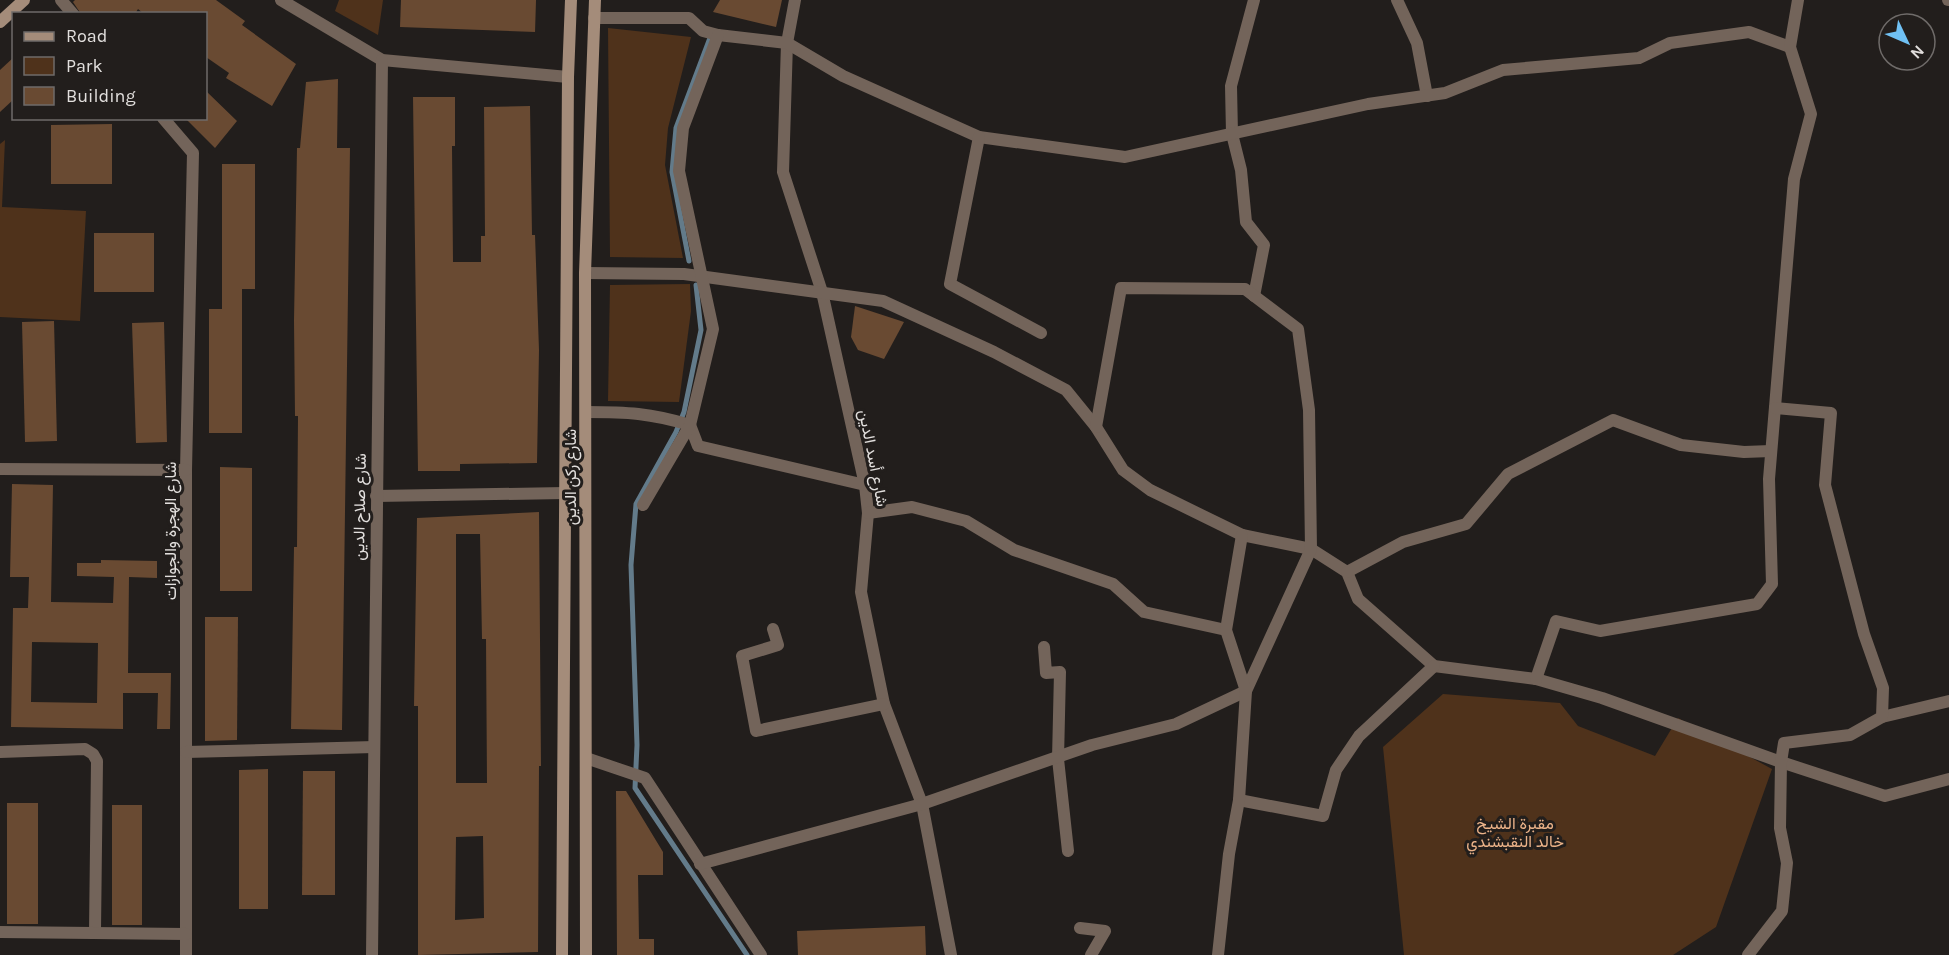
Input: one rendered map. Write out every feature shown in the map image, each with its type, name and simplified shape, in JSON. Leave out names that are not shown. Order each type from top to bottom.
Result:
[{"type":"main road","points":[[0,22],[24,0]]},
{"type":"main road","name":"شارع ركن الدين","points":[[562,955],[568,77],[571,0]]},
{"type":"main road","name":"شارع ركن الدين","points":[[586,955],[585,273],[595,0]]},
{"type":"street","points":[[61,0],[71,12]]},
{"type":"street","points":[[281,0],[382,60],[568,77]]},
{"type":"street","name":"شارع أسد الدين","points":[[795,0],[786,43],[783,172],[822,292],[865,485],[868,513],[861,592],[884,704],[922,804],[951,955]]},
{"type":"street","points":[[1254,0],[1231,86],[1232,134],[1241,170],[1246,222],[1264,245],[1254,296]]},
{"type":"street","points":[[1397,0],[1417,44],[1427,96]]},
{"type":"street","points":[[1536,679],[1556,621],[1600,631],[1756,604],[1772,584],[1769,479],[1771,451],[1794,179],[1811,114],[1790,47],[1798,0]]},
{"type":"street","points":[[594,18],[690,18],[704,31],[718,35],[786,43],[843,76],[979,137],[1125,157],[1368,104],[1446,93],[1503,70],[1639,58],[1670,43],[1749,32],[1790,47]]},
{"type":"street","points":[[644,505],[690,425],[713,329],[679,171],[683,128],[718,35]]},
{"type":"street","name":"شارع صلاح الدين","points":[[372,955],[382,60]]},
{"type":"street","name":"شارع الهجرة والجوازات","points":[[165,120],[193,153],[186,470],[186,955]]},
{"type":"street","points":[[979,137],[950,284],[1041,333]]},
{"type":"street","points":[[585,273],[702,277],[883,301],[994,352],[1066,390],[1096,427],[1123,470],[1150,490],[1242,535],[1311,549],[1347,572],[1358,599],[1434,666],[1536,679],[1602,698],[1781,762],[1885,796],[1949,779]]},
{"type":"street","points":[[1096,427],[1121,288],[1245,289],[1298,329],[1309,410],[1311,549],[1246,691],[1239,800],[1229,854],[1218,955]]},
{"type":"street","points":[[1775,408],[1831,413],[1825,485],[1864,634],[1883,688],[1882,717]]},
{"type":"street","points":[[586,412],[638,412],[690,425]]},
{"type":"street","points":[[1347,572],[1403,542],[1466,524],[1508,474],[1613,420],[1681,445],[1744,452],[1771,451]]},
{"type":"street","points":[[690,425],[698,446],[865,485]]},
{"type":"street","points":[[0,469],[186,470]]},
{"type":"street","points":[[376,496],[565,493]]},
{"type":"street","points":[[868,513],[912,507],[966,521],[1014,550],[1113,584],[1144,612],[1226,630]]},
{"type":"street","points":[[1242,535],[1226,630],[1246,691]]},
{"type":"street","points":[[773,629],[778,645],[742,656],[756,731],[884,704]]},
{"type":"street","points":[[1044,647],[1046,673],[1060,672],[1058,759],[1068,851]]},
{"type":"street","points":[[1239,800],[1323,816],[1336,770],[1359,736],[1434,666]]},
{"type":"street","points":[[700,864],[922,804],[1058,759],[1092,745],[1176,724],[1246,691]]},
{"type":"street","points":[[1748,955],[1782,911],[1786,863],[1780,828],[1781,762],[1784,743],[1850,735],[1882,717],[1949,701]]},
{"type":"street","points":[[186,752],[374,747]]},
{"type":"street","points":[[0,752],[85,749],[93,753],[97,761],[94,931]]},
{"type":"street","points":[[586,758],[645,778],[761,955]]},
{"type":"street","points":[[1080,928],[1105,931],[1091,955]]},
{"type":"street","points":[[0,932],[94,931],[186,934]]},
{"type":"green space","points":[[339,0],[383,0],[378,35],[335,11]]},
{"type":"green space","points":[[608,28],[691,37],[668,128],[665,165],[683,258],[610,257]]},
{"type":"green space","points":[[5,140],[2,207],[86,211],[80,321],[0,317],[0,144]]},
{"type":"green space","points":[[690,284],[691,311],[679,402],[608,401],[610,285]]},
{"type":"green space","name":"مقبرة الشيخ خالد النقبشندي","points":[[1443,694],[1560,703],[1578,726],[1655,756],[1678,718],[1772,769],[1716,927],[1673,955],[1404,955],[1383,747]]},
{"type":"building","points":[[75,0],[216,0],[245,21],[242,25],[296,64],[272,106],[226,78],[229,73],[207,58],[207,12],[142,12],[138,9],[136,12],[80,12],[73,2]]},
{"type":"building","points":[[401,0],[536,0],[535,32],[400,27]]},
{"type":"building","points":[[720,0],[782,0],[776,27],[713,12]]},
{"type":"building","points":[[12,59],[12,101],[0,112],[0,70]]},
{"type":"building","points":[[338,79],[337,148],[350,148],[342,730],[291,729],[294,547],[297,547],[298,416],[295,416],[294,321],[297,148],[300,148],[306,82]]},
{"type":"building","points":[[207,92],[237,121],[215,148],[187,120],[207,120]]},
{"type":"building","points":[[413,97],[455,97],[455,146],[452,146],[453,262],[481,262],[481,236],[485,236],[484,107],[530,106],[532,235],[535,235],[539,350],[537,463],[460,464],[460,471],[418,471]]},
{"type":"building","points":[[112,124],[112,184],[51,184],[51,125]]},
{"type":"building","points":[[222,164],[255,164],[255,289],[242,289],[242,433],[209,433],[209,309],[222,309]]},
{"type":"building","points":[[94,233],[154,233],[154,292],[94,292]]},
{"type":"building","points":[[855,306],[904,322],[884,359],[858,350],[851,337]]},
{"type":"building","points":[[54,321],[57,441],[25,442],[22,322]]},
{"type":"building","points":[[164,322],[167,442],[136,443],[132,323]]},
{"type":"building","points":[[220,467],[252,468],[252,591],[220,591]]},
{"type":"building","points":[[12,484],[53,485],[51,602],[113,603],[114,577],[77,576],[77,563],[101,563],[101,560],[157,561],[157,578],[129,577],[128,673],[171,673],[170,729],[157,729],[158,693],[123,693],[123,729],[11,727],[13,608],[28,608],[29,577],[10,577]],"holes":[[[32,642],[98,643],[97,703],[31,702]]]},
{"type":"building","points":[[539,512],[541,766],[539,766],[538,952],[418,955],[418,706],[414,706],[417,518]],"holes":[[[456,534],[480,534],[482,639],[486,639],[487,783],[456,783]],[[483,836],[484,918],[455,920],[456,837]]]},
{"type":"building","points":[[205,617],[238,617],[237,740],[205,741]]},
{"type":"building","points":[[268,769],[268,909],[239,909],[239,770]]},
{"type":"building","points":[[303,771],[335,771],[335,895],[302,895]]},
{"type":"building","points":[[616,791],[626,791],[663,852],[663,875],[638,875],[639,939],[654,939],[654,955],[617,955]]},
{"type":"building","points":[[7,803],[38,803],[38,924],[7,924]]},
{"type":"building","points":[[112,805],[142,805],[142,925],[112,925]]},
{"type":"building","points":[[925,926],[926,955],[798,955],[797,931]]},
{"type":"waterway","points":[[689,261],[672,172],[676,128],[710,38]]},
{"type":"waterway","points":[[696,285],[701,330],[684,412],[676,432],[636,504],[631,565],[637,745],[635,788],[747,955]]}]
